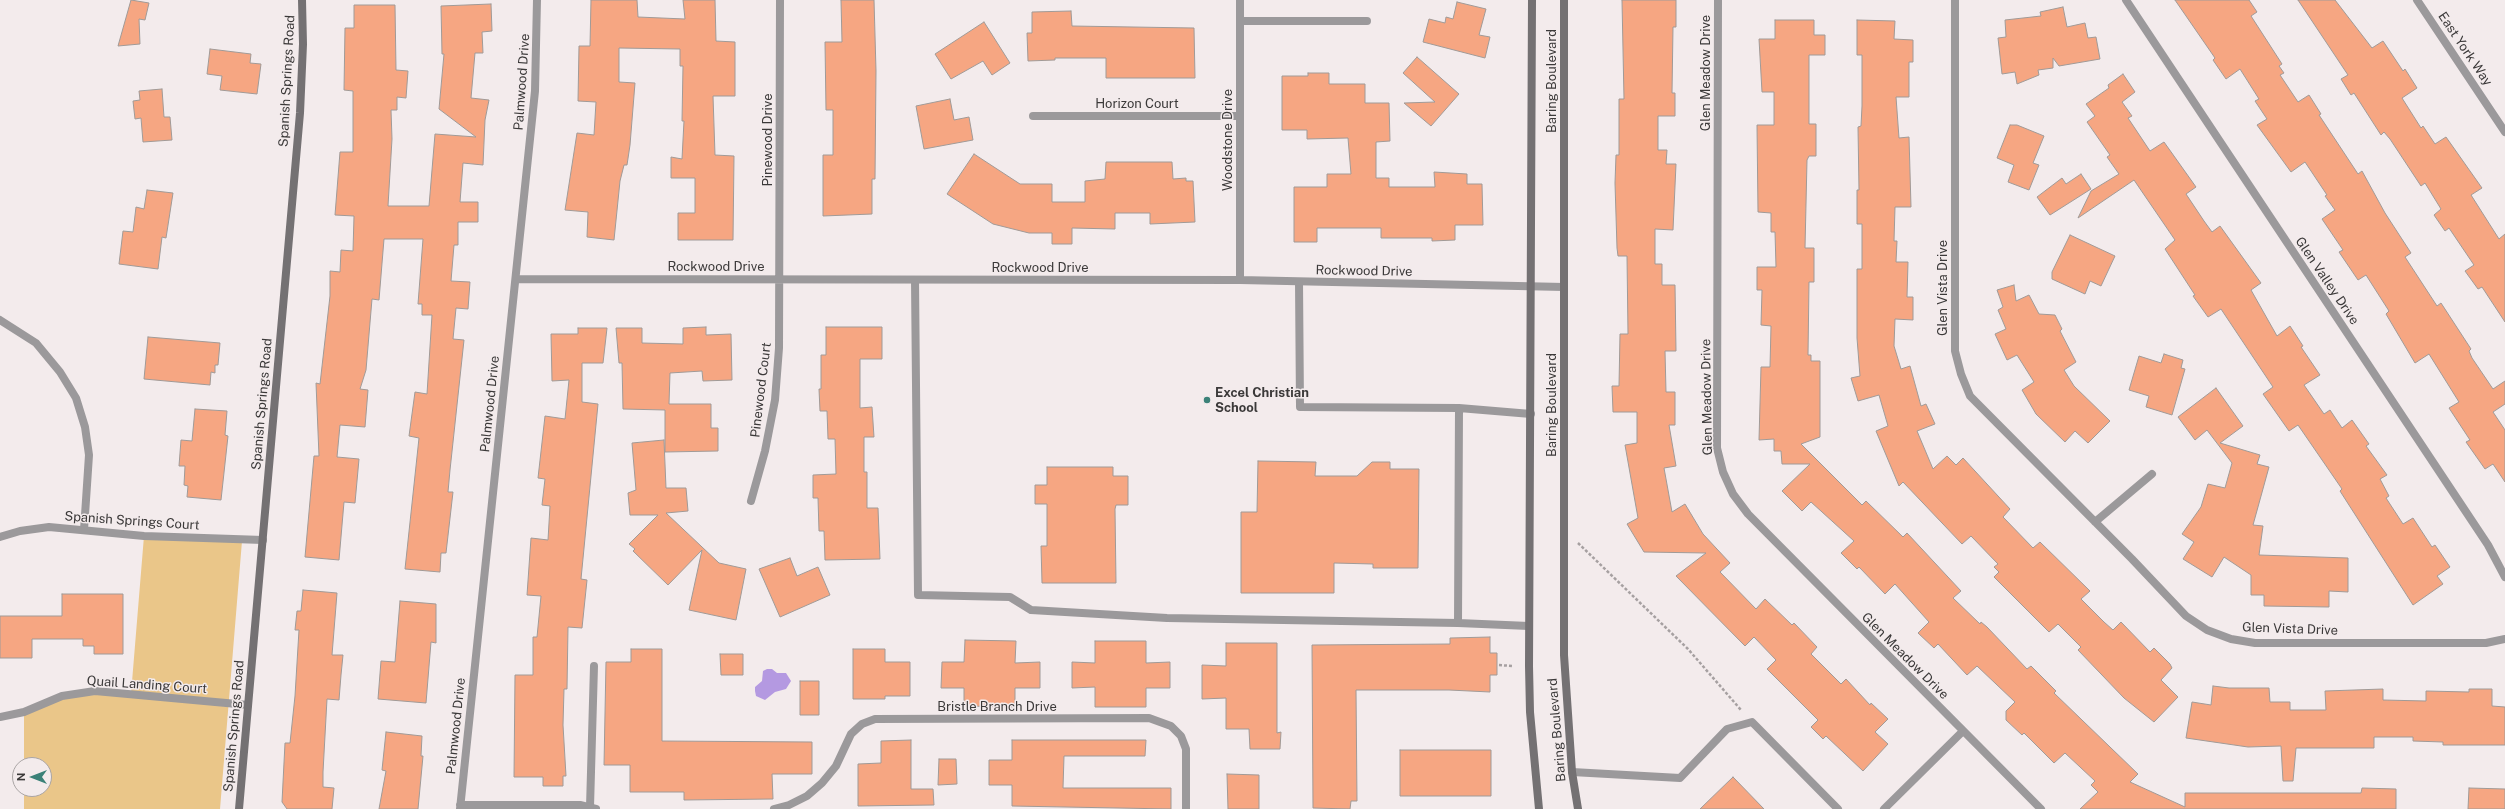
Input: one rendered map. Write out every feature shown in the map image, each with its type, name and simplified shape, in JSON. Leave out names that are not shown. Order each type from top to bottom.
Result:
[{"type":"main road","name":"Spanish Springs Road","points":[[239,809],[300,113],[304,44],[302,0]]},
{"type":"main road","name":"Baring Boulevard","points":[[1532,0],[1532,287],[1529,626],[1530,712],[1539,809]]},
{"type":"main road","name":"Baring Boulevard","points":[[1564,0],[1564,655],[1572,772],[1578,809]]},
{"type":"street","name":"Palmwood Drive","points":[[460,807],[535,91],[537,0]]},
{"type":"street","name":"Pinewood Drive","points":[[780,0],[780,280]]},
{"type":"street","name":"Woodstone Drive","points":[[1240,0],[1240,280]]},
{"type":"street","name":"Glen Meadow Drive","points":[[1718,0],[1717,448],[1723,472],[1733,494],[1748,514],[1962,732],[2041,809]]},
{"type":"street","name":"Glen Vista Drive","points":[[1955,0],[1955,351],[1961,374],[1970,396],[2186,616],[2207,630],[2231,639],[2255,643],[2486,643],[2505,639]]},
{"type":"street","name":"Glen Valley Drive","points":[[2126,0],[2488,545],[2505,577]]},
{"type":"street","name":"East York Way","points":[[2418,0],[2505,132]]},
{"type":"street","points":[[1240,21],[1367,22]]},
{"type":"street","name":"Horizon Court","points":[[1033,116],[1240,116]]},
{"type":"street","name":"Rockwood Drive","points":[[516,279],[1240,280],[1564,287]]},
{"type":"street","name":"Pinewood Court","points":[[751,501],[765,451],[775,400],[779,348],[780,280]]},
{"type":"street","points":[[915,280],[918,596],[1010,597],[1032,610],[1167,618],[1458,623],[1529,626]]},
{"type":"street","points":[[1299,282],[1300,407],[1459,408],[1531,414]]},
{"type":"street","points":[[0,320],[36,342],[60,372],[76,398],[85,427],[88,455],[84,530]]},
{"type":"street","points":[[1458,623],[1459,408]]},
{"type":"street","points":[[2095,522],[2152,474]]},
{"type":"street","name":"Spanish Springs Court","points":[[0,537],[20,531],[49,527],[144,536],[263,540]]},
{"type":"street","points":[[460,807],[580,805],[594,808],[594,666]]},
{"type":"street","name":"Quail Landing Court","points":[[0,717],[24,712],[62,696],[95,691],[248,705]]},
{"type":"street","name":"Bristle Branch Drive","points":[[774,809],[789,805],[807,796],[822,783],[836,766],[851,734],[862,724],[875,719],[1149,718],[1171,726],[1181,736],[1186,749],[1186,809]]},
{"type":"street","points":[[1572,772],[1680,778],[1727,729],[1752,722],[1838,809]]},
{"type":"street","points":[[1884,809],[1962,732]]},
{"type":"path","points":[[1578,543],[1688,649],[1752,722]]},
{"type":"path","points":[[1499,665],[1512,666]]},
{"type":"shaded area","points":[[144,536],[242,541],[220,809],[24,809],[24,797],[52,797],[52,757],[24,757],[24,712],[62,696],[131,694]]},
{"type":"shaded area","points":[[772,669],[777,673],[786,673],[791,681],[786,689],[775,692],[765,700],[756,696],[755,687],[762,681],[763,671]]},
{"type":"building","points":[[131,0],[149,3],[145,20],[139,19],[140,44],[118,46]]},
{"type":"building","points":[[591,0],[637,0],[638,17],[685,19],[683,0],[715,0],[716,41],[735,42],[735,96],[713,96],[715,155],[734,156],[733,240],[678,240],[678,213],[695,213],[695,178],[671,178],[671,157],[682,159],[684,121],[682,121],[683,66],[680,66],[680,49],[619,48],[619,82],[635,83],[630,145],[627,165],[624,165],[620,181],[614,240],[587,237],[588,212],[565,210],[577,133],[594,135],[596,102],[578,101],[579,46],[590,46]]},
{"type":"building","points":[[841,0],[874,0],[876,71],[875,179],[872,179],[872,214],[823,216],[823,155],[833,155],[833,110],[826,110],[825,42],[842,42]]},
{"type":"building","points":[[1622,0],[1676,0],[1676,27],[1673,27],[1672,93],[1675,93],[1675,116],[1658,116],[1658,150],[1667,150],[1666,164],[1676,164],[1673,230],[1655,229],[1655,264],[1662,264],[1662,285],[1675,285],[1676,351],[1665,351],[1666,392],[1675,392],[1675,425],[1669,425],[1676,466],[1664,468],[1672,512],[1685,504],[1703,534],[1730,563],[1720,572],[1756,609],[1765,599],[1792,625],[1794,623],[1817,647],[1811,654],[1841,684],[1846,679],[1870,705],[1871,703],[1888,719],[1875,732],[1888,744],[1863,771],[1826,736],[1823,739],[1811,727],[1818,720],[1767,669],[1776,660],[1754,637],[1745,646],[1676,576],[1706,553],[1644,552],[1627,524],[1638,518],[1625,445],[1637,443],[1637,412],[1613,412],[1612,386],[1619,386],[1620,334],[1628,334],[1627,256],[1618,256],[1615,183],[1616,155],[1619,155],[1619,99],[1624,99]]},
{"type":"building","points":[[2175,0],[2249,0],[2257,12],[2251,16],[2282,64],[2279,66],[2284,73],[2280,75],[2298,102],[2309,95],[2321,114],[2319,115],[2358,174],[2362,171],[2385,213],[2411,253],[2405,257],[2437,306],[2441,303],[2471,349],[2469,351],[2472,358],[2493,389],[2505,381],[2505,404],[2493,412],[2505,430],[2505,482],[2493,464],[2485,469],[2466,442],[2470,440],[2449,408],[2459,402],[2429,354],[2415,363],[2386,314],[2389,311],[2366,275],[2358,280],[2339,252],[2343,250],[2322,219],[2335,210],[2305,162],[2291,172],[2257,125],[2267,119],[2255,101],[2259,99],[2240,69],[2226,79],[2213,60],[2215,58]]},
{"type":"building","points":[[2298,0],[2335,0],[2372,48],[2383,41],[2403,71],[2405,69],[2417,88],[2402,98],[2421,128],[2423,126],[2435,144],[2446,137],[2482,188],[2471,195],[2499,239],[2505,234],[2505,322],[2482,287],[2478,289],[2465,271],[2474,265],[2449,228],[2445,231],[2434,215],[2441,209],[2425,183],[2421,186],[2390,139],[2384,132],[2381,135],[2354,93],[2351,95],[2341,79],[2348,75]]},
{"type":"building","points":[[1457,2],[1486,9],[1479,35],[1490,37],[1485,58],[1423,42],[1429,19],[1445,23],[1446,17],[1453,19]]},
{"type":"building","points":[[491,4],[492,31],[482,32],[483,53],[475,53],[471,98],[489,100],[485,120],[483,165],[463,163],[460,202],[478,202],[478,222],[458,222],[458,245],[454,245],[451,281],[470,282],[468,309],[456,308],[453,339],[464,340],[448,492],[453,492],[446,553],[441,553],[440,572],[405,569],[419,438],[409,436],[415,392],[427,394],[432,315],[422,315],[422,304],[418,304],[423,239],[384,239],[379,300],[372,299],[366,370],[360,389],[368,390],[365,427],[340,425],[337,457],[359,459],[355,503],[344,502],[339,560],[305,557],[314,456],[319,456],[316,383],[320,384],[330,296],[330,271],[340,272],[341,250],[353,251],[354,216],[335,215],[340,152],[353,152],[353,91],[344,90],[345,28],[354,28],[354,5],[395,5],[396,70],[408,71],[406,98],[397,97],[397,110],[391,110],[392,139],[388,206],[429,206],[435,134],[476,137],[439,109],[444,54],[442,54],[441,6]]},
{"type":"building","points":[[2063,7],[2067,27],[2085,23],[2088,38],[2096,37],[2100,59],[2059,66],[2053,58],[2053,68],[2038,70],[2039,75],[2017,84],[2015,72],[2002,74],[1998,38],[2006,37],[2005,20],[2041,16],[2040,12]]},
{"type":"building","points":[[1071,11],[1072,26],[1194,28],[1195,78],[1106,78],[1106,58],[1055,58],[1055,60],[1028,61],[1027,33],[1032,33],[1032,12]]},
{"type":"building","points":[[1775,20],[1814,20],[1814,35],[1825,35],[1825,55],[1809,55],[1809,124],[1816,124],[1816,156],[1809,156],[1807,160],[1805,248],[1814,248],[1814,282],[1809,282],[1808,355],[1811,355],[1811,361],[1820,361],[1820,437],[1801,444],[1862,505],[1866,501],[1903,537],[1907,533],[1961,591],[1953,598],[1980,624],[1981,622],[1987,627],[2027,669],[2031,666],[2056,691],[2054,693],[2138,774],[2130,782],[2185,807],[2185,793],[2361,793],[2362,788],[2396,789],[2396,809],[2080,809],[2098,792],[2091,785],[2095,781],[2065,753],[2054,763],[2024,733],[2022,735],[2006,720],[2006,711],[2015,702],[1977,666],[1967,675],[1938,644],[1934,648],[1918,633],[1929,622],[1895,584],[1885,594],[1859,567],[1857,569],[1841,553],[1854,541],[1811,502],[1802,511],[1782,491],[1810,464],[1782,464],[1781,451],[1774,451],[1774,439],[1759,440],[1761,367],[1770,367],[1771,326],[1761,325],[1762,290],[1757,290],[1757,267],[1776,267],[1775,232],[1771,232],[1771,213],[1758,212],[1757,125],[1774,125],[1774,92],[1762,92],[1759,39],[1775,39]]},
{"type":"building","points":[[1857,20],[1895,21],[1894,39],[1913,40],[1913,62],[1909,62],[1909,97],[1896,97],[1899,138],[1909,137],[1911,207],[1895,207],[1894,241],[1897,241],[1896,262],[1908,262],[1907,297],[1913,297],[1913,320],[1895,319],[1894,346],[1901,369],[1910,366],[1921,406],[1926,404],[1935,424],[1917,431],[1933,469],[1947,456],[1956,465],[1963,458],[2010,509],[2003,517],[2033,548],[2040,542],[2090,591],[2081,599],[2104,622],[2113,630],[2121,622],[2150,652],[2154,648],[2170,664],[2172,668],[2161,680],[2178,697],[2154,722],[2124,698],[2078,650],[2081,647],[2058,624],[2049,632],[1994,577],[1999,572],[1994,567],[1998,564],[1971,536],[1962,544],[1903,482],[1899,486],[1876,431],[1888,426],[1879,395],[1858,401],[1851,378],[1860,376],[1857,338],[1857,269],[1862,269],[1862,224],[1857,224],[1857,190],[1859,190],[1858,127],[1861,126],[1862,55],[1857,55]]},
{"type":"building","points":[[984,22],[1010,63],[992,75],[983,61],[951,79],[935,54]]},
{"type":"building","points":[[210,49],[251,54],[250,63],[261,64],[257,94],[220,90],[222,76],[207,74]]},
{"type":"building","points":[[1417,57],[1459,94],[1431,126],[1404,103],[1435,102],[1403,73]]},
{"type":"building","points":[[1308,73],[1329,73],[1329,84],[1365,84],[1365,103],[1389,103],[1390,141],[1376,142],[1376,178],[1389,178],[1389,187],[1435,187],[1434,172],[1467,174],[1467,184],[1482,184],[1483,225],[1455,225],[1455,240],[1432,241],[1432,238],[1381,238],[1381,228],[1317,228],[1317,242],[1294,242],[1294,187],[1327,187],[1327,174],[1351,174],[1348,138],[1307,139],[1307,130],[1282,130],[1282,76],[1308,76]]},
{"type":"building","points":[[2123,74],[2135,92],[2122,102],[2132,116],[2128,118],[2150,151],[2164,142],[2196,187],[2186,194],[2204,221],[2212,232],[2220,226],[2261,283],[2251,290],[2277,336],[2290,326],[2303,346],[2301,347],[2320,375],[2304,385],[2324,414],[2330,410],[2342,428],[2352,420],[2369,444],[2366,446],[2387,475],[2380,479],[2389,496],[2386,498],[2403,524],[2413,518],[2432,547],[2435,545],[2450,567],[2437,576],[2443,584],[2413,605],[2340,491],[2342,489],[2298,425],[2289,431],[2263,394],[2273,387],[2221,309],[2208,317],[2193,296],[2195,295],[2165,249],[2175,240],[2134,180],[2078,218],[2091,191],[2119,174],[2107,157],[2110,155],[2087,122],[2095,116],[2086,104],[2109,88],[2108,85]]},
{"type":"building","points":[[162,89],[164,117],[170,117],[172,140],[143,142],[141,118],[135,119],[133,101],[140,100],[139,91]]},
{"type":"building","points":[[950,99],[954,120],[969,117],[973,140],[924,149],[916,106]]},
{"type":"building","points":[[2010,125],[2017,125],[2044,136],[2033,163],[2039,165],[2029,190],[2008,182],[2014,165],[1997,158]]},
{"type":"building","points":[[974,154],[1020,184],[1052,184],[1052,202],[1085,202],[1085,181],[1105,179],[1106,162],[1172,162],[1173,179],[1186,178],[1186,181],[1193,181],[1195,222],[1150,224],[1150,213],[1115,213],[1115,229],[1072,228],[1072,244],[1052,244],[1052,233],[1029,233],[993,224],[947,194]]},
{"type":"building","points":[[2081,174],[2091,189],[2050,215],[2037,197],[2062,178],[2066,184]]},
{"type":"building","points":[[147,190],[173,193],[166,238],[162,237],[158,269],[119,264],[123,231],[133,232],[136,207],[144,209]]},
{"type":"building","points":[[2070,235],[2115,256],[2101,286],[2090,281],[2085,294],[2052,279],[2052,272]]},
{"type":"building","points":[[2014,285],[2016,301],[2029,295],[2039,314],[2055,315],[2062,329],[2060,331],[2076,362],[2064,370],[2074,386],[2110,421],[2088,443],[2075,431],[2065,442],[2036,414],[2022,390],[2034,382],[2017,355],[2007,360],[1995,334],[2006,329],[1998,310],[2003,307],[1997,290]]},
{"type":"building","points":[[706,327],[706,335],[731,334],[732,380],[703,381],[702,371],[670,373],[669,404],[711,404],[711,428],[718,428],[718,451],[665,452],[665,410],[623,409],[622,363],[619,363],[616,328],[642,328],[642,343],[683,344],[683,328]]},
{"type":"building","points":[[826,327],[882,327],[882,359],[860,359],[860,408],[872,407],[874,437],[864,437],[864,472],[867,472],[867,508],[878,508],[880,559],[825,560],[824,531],[819,531],[818,498],[813,498],[813,475],[836,474],[835,439],[828,439],[827,411],[820,411],[819,389],[821,389],[821,355],[826,355]]},
{"type":"building","points":[[578,328],[607,328],[603,363],[582,363],[582,402],[598,404],[581,579],[587,580],[582,628],[568,627],[567,689],[564,689],[563,725],[566,776],[563,776],[563,786],[543,786],[543,777],[514,777],[515,675],[533,675],[533,637],[537,637],[541,596],[527,595],[531,538],[548,540],[550,506],[542,505],[545,479],[538,478],[545,416],[565,419],[569,380],[552,381],[551,334],[578,334]]},
{"type":"building","points":[[148,337],[220,343],[218,365],[215,365],[215,373],[211,372],[210,385],[144,379]]},
{"type":"building","points":[[2164,354],[2183,360],[2181,368],[2185,369],[2172,415],[2146,407],[2149,396],[2129,390],[2139,356],[2161,363]]},
{"type":"building","points":[[2216,388],[2243,426],[2220,443],[2260,455],[2257,464],[2269,467],[2253,525],[2263,526],[2259,555],[2348,558],[2348,592],[2329,591],[2329,607],[2264,606],[2264,595],[2251,595],[2251,575],[2224,557],[2212,577],[2183,559],[2194,542],[2182,534],[2201,507],[2208,484],[2225,488],[2232,463],[2207,430],[2195,440],[2178,417]]},
{"type":"building","points":[[195,409],[227,411],[225,435],[228,436],[221,500],[187,497],[188,486],[184,485],[185,466],[179,466],[181,440],[192,441]]},
{"type":"building","points":[[664,440],[666,488],[686,488],[688,511],[666,513],[719,563],[746,569],[736,620],[689,610],[702,550],[668,585],[633,551],[635,549],[629,544],[658,515],[630,515],[628,493],[636,490],[632,443]]},
{"type":"building","points":[[1258,461],[1316,462],[1315,476],[1357,476],[1372,462],[1390,462],[1390,469],[1419,469],[1418,568],[1373,568],[1373,564],[1334,563],[1334,593],[1241,593],[1241,512],[1257,512]]},
{"type":"building","points":[[1047,467],[1113,467],[1113,476],[1128,476],[1128,505],[1116,505],[1115,509],[1116,583],[1042,583],[1041,546],[1047,546],[1047,504],[1035,504],[1035,485],[1047,485]]},
{"type":"building","points":[[790,558],[797,576],[818,567],[830,595],[780,617],[759,569]]},
{"type":"building","points":[[303,590],[337,593],[332,655],[343,655],[339,700],[327,699],[323,772],[323,787],[334,788],[332,809],[287,809],[282,802],[285,743],[290,743],[295,696],[299,630],[295,630],[297,611],[301,611]]},
{"type":"building","points":[[62,594],[123,594],[123,654],[94,654],[94,646],[83,646],[83,639],[32,639],[32,658],[0,658],[0,616],[62,616]]},
{"type":"building","points":[[400,601],[436,604],[436,643],[431,642],[426,703],[378,699],[381,661],[395,662]]},
{"type":"building","points":[[1490,637],[1490,653],[1497,653],[1497,675],[1490,675],[1490,692],[1449,690],[1356,690],[1357,801],[1351,801],[1350,809],[1313,808],[1312,645],[1450,644],[1450,638]]},
{"type":"building","points":[[965,640],[1016,641],[1015,663],[1040,662],[1040,688],[1015,688],[1015,707],[964,706],[964,688],[941,688],[942,662],[964,662]]},
{"type":"building","points":[[1095,641],[1146,641],[1146,663],[1170,662],[1170,688],[1146,688],[1146,707],[1095,707],[1095,687],[1072,688],[1072,662],[1095,663]]},
{"type":"building","points":[[1226,643],[1277,643],[1277,733],[1281,732],[1280,749],[1250,749],[1249,729],[1226,729],[1226,698],[1202,699],[1202,665],[1226,666]]},
{"type":"building","points":[[631,649],[662,649],[662,741],[812,742],[812,774],[772,774],[773,799],[684,800],[684,792],[630,792],[630,765],[604,765],[606,662],[631,662]]},
{"type":"building","points":[[853,649],[885,649],[885,662],[910,662],[910,696],[885,696],[885,699],[853,699]]},
{"type":"building","points":[[720,654],[743,654],[743,675],[721,675]]},
{"type":"building","points":[[800,681],[819,681],[819,715],[800,715]]},
{"type":"building","points":[[2213,686],[2229,688],[2269,688],[2270,702],[2290,702],[2290,710],[2326,710],[2325,691],[2383,689],[2383,700],[2426,701],[2426,691],[2469,692],[2469,689],[2492,689],[2492,706],[2505,707],[2505,745],[2443,745],[2443,742],[2413,741],[2413,737],[2374,737],[2374,748],[2296,748],[2293,781],[2283,781],[2281,746],[2248,747],[2186,738],[2192,702],[2211,705]]},
{"type":"building","points":[[386,732],[422,736],[421,756],[423,756],[418,809],[379,809],[386,771],[382,770]]},
{"type":"building","points":[[911,740],[911,789],[933,789],[934,805],[858,806],[858,764],[881,763],[881,741]]},
{"type":"building","points":[[1012,740],[1146,740],[1145,756],[1064,756],[1063,788],[1171,788],[1171,809],[1012,806],[1012,785],[989,785],[989,760],[1012,760]]},
{"type":"building","points":[[1400,750],[1491,750],[1491,796],[1400,796]]},
{"type":"building","points":[[939,759],[956,759],[957,784],[938,785]]},
{"type":"building","points":[[1227,774],[1259,775],[1259,809],[1228,809]]},
{"type":"building","points":[[1733,777],[1764,809],[1700,809]]},
{"type":"building","points":[[2469,788],[2505,789],[2505,809],[2468,809]]},
{"type":"place","name":"Excel Christian School","points":[[1207,400]]}]
